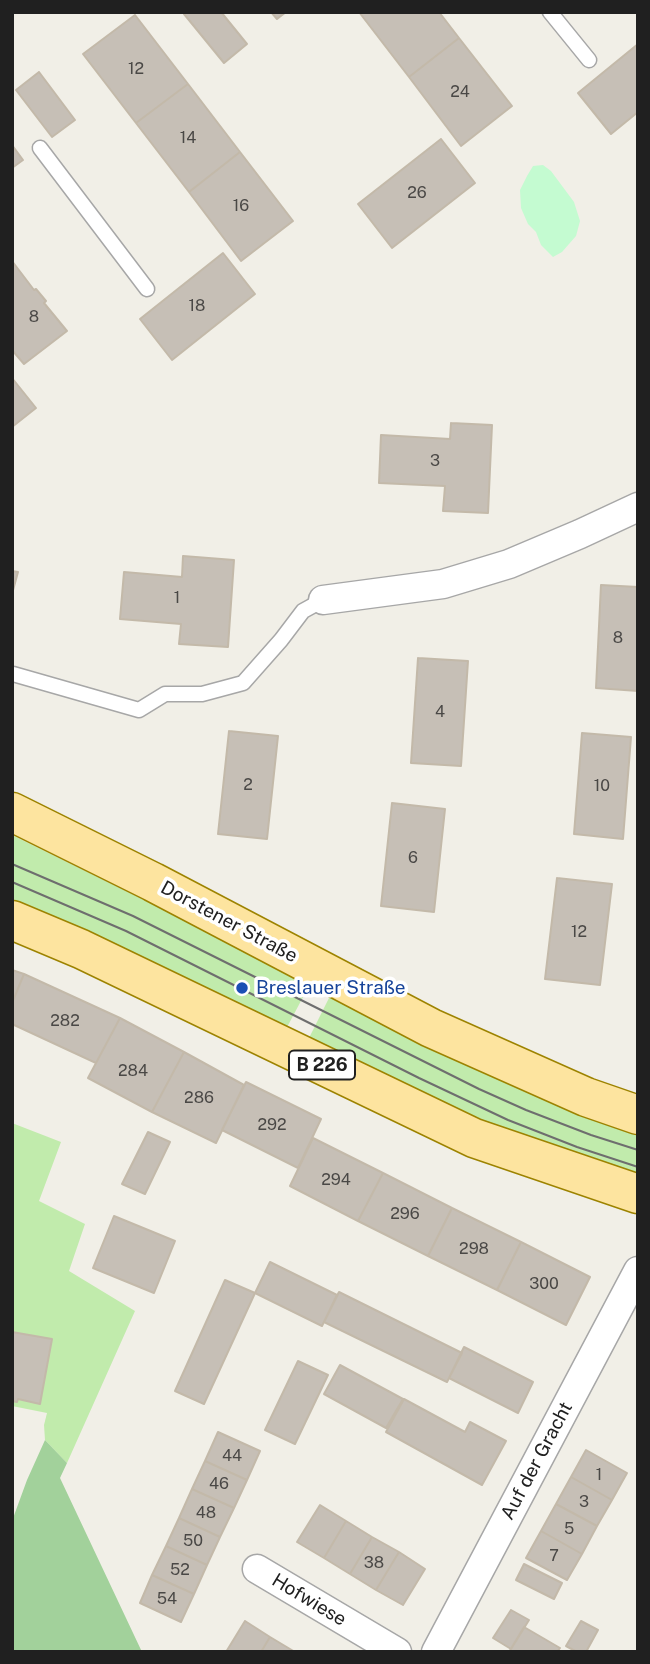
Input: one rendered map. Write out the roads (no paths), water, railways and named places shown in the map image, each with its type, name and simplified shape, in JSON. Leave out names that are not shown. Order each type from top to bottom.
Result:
[{"type":"main road","name":"Dorstener Straße","points":[[12,813],[165,888],[431,1028],[586,1097],[638,1115]]},
{"type":"main road","name":"B 226","points":[[12,920],[94,955],[474,1138],[638,1194]]},
{"type":"street","points":[[323,600],[443,584],[509,564],[638,507]]},
{"type":"street","name":"Auf der Gracht","points":[[436,1652],[638,1271]]},
{"type":"street","name":"Hofwiese","points":[[257,1569],[397,1652]]},
{"type":"lane","points":[[550,12],[589,60]]},
{"type":"lane","points":[[40,148],[147,289]]},
{"type":"lane","points":[[13,674],[139,710],[164,694],[202,694],[243,683],[303,611],[323,600]]},
{"type":"tram line","points":[[12,864],[133,916],[479,1089],[591,1135],[638,1150]]},
{"type":"tram line","points":[[12,882],[126,931],[508,1120],[638,1167]]},
{"type":"place","name":"Breslauer Straße","points":[[242,988]]}]
